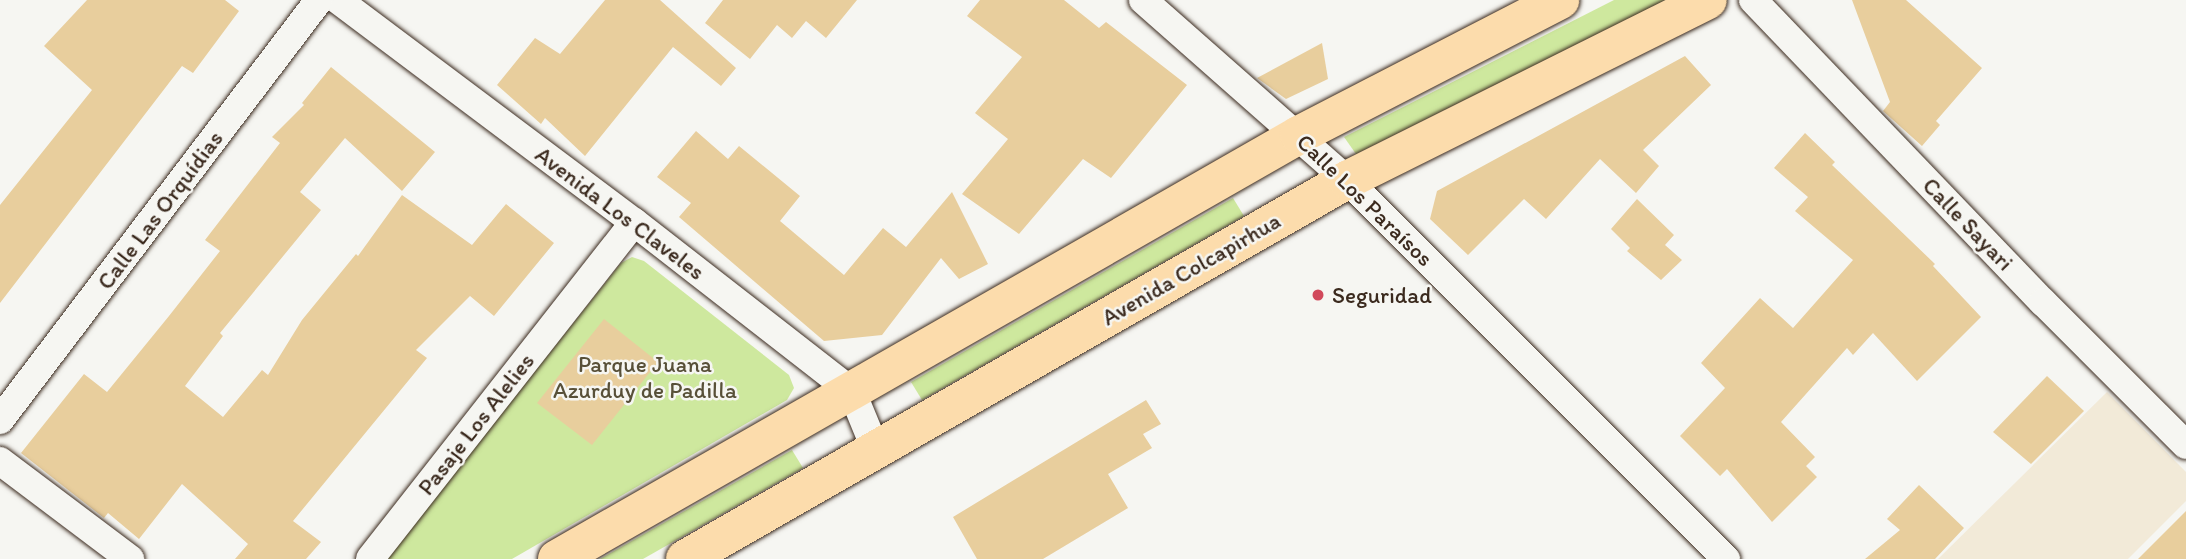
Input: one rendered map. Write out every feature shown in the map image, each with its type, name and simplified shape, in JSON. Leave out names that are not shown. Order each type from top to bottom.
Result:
[{"type":"main road","points":[[557,559],[1299,135],[1560,0]]},
{"type":"main road","name":"Avenida Colcapirhua","points":[[685,559],[1347,180],[1708,0]]},
{"type":"street","name":"Calle Las Orquídias","points":[[0,420],[319,0]]},
{"type":"street","name":"Avenida Los Claveles","points":[[338,0],[634,222],[852,392],[876,448]]},
{"type":"street","name":"Calle Los Paraísos","points":[[1143,0],[1347,180],[1726,559]]},
{"type":"street","name":"Calle Sayari","points":[[1753,0],[2043,302],[2186,445]]},
{"type":"street","name":"Pasaje Los Alelies","points":[[370,559],[634,222]]},
{"type":"street","points":[[0,461],[130,559]]},
{"type":"shaded area","points":[[2107,392],[2186,472],[2186,501],[2128,559],[1938,559]]},
{"type":"green space","points":[[1614,0],[1666,0],[1356,154],[1344,137]]},
{"type":"green space","points":[[1233,198],[1244,216],[922,400],[911,382]]},
{"type":"green space","name":"Parque Juana Azurduy de Padilla","points":[[632,257],[644,261],[789,375],[794,388],[787,400],[512,559],[386,559],[621,263]]},
{"type":"green space","points":[[792,450],[803,468],[643,559],[600,559]]},
{"type":"building","points":[[87,0],[225,0],[239,11],[193,73],[182,66],[0,303],[0,205],[92,90],[44,46]]},
{"type":"building","points":[[605,0],[660,0],[736,68],[721,86],[673,47],[585,156],[545,118],[541,124],[497,85],[535,38],[560,54]]},
{"type":"building","points":[[723,0],[857,0],[826,38],[806,21],[792,38],[777,25],[750,59],[705,23]]},
{"type":"building","points":[[980,0],[1064,0],[1099,28],[1106,22],[1187,85],[1111,178],[1083,159],[1019,234],[962,194],[1008,139],[975,113],[1022,57],[967,16]]},
{"type":"building","points":[[1852,0],[1906,0],[1982,68],[1936,121],[1940,125],[1922,146],[1883,111],[1890,102]]},
{"type":"building","points":[[1322,43],[1328,79],[1286,99],[1257,78]]},
{"type":"building","points":[[1685,56],[1711,85],[1643,150],[1659,166],[1636,193],[1600,159],[1546,219],[1524,199],[1468,255],[1430,219],[1437,191]]},
{"type":"building","points":[[331,67],[435,152],[402,191],[345,138],[300,192],[321,210],[220,333],[223,336],[185,386],[223,417],[262,370],[268,375],[302,320],[356,254],[358,256],[402,195],[472,245],[506,204],[554,243],[494,316],[470,296],[416,350],[427,358],[293,521],[321,542],[306,559],[235,559],[248,544],[182,484],[139,539],[108,513],[104,518],[21,453],[84,374],[107,392],[169,316],[220,251],[205,240],[280,143],[272,137],[304,105],[302,103]]},
{"type":"building","points":[[696,131],[728,159],[739,146],[800,196],[780,221],[844,275],[883,228],[906,247],[952,192],[988,264],[959,279],[941,258],[882,335],[824,341],[679,217],[691,203],[657,177]]},
{"type":"building","points":[[1805,133],[1835,162],[1832,165],[1935,264],[1933,266],[1981,317],[1917,381],[1873,333],[1853,355],[1847,348],[1781,422],[1815,457],[1806,466],[1817,477],[1772,522],[1727,469],[1720,476],[1680,436],[1725,388],[1701,363],[1760,298],[1793,328],[1853,260],[1795,211],[1808,197],[1774,168]]},
{"type":"building","points":[[1637,199],[1674,235],[1665,245],[1682,260],[1661,280],[1627,251],[1630,248],[1611,229]]},
{"type":"building","points":[[604,319],[658,362],[592,445],[537,403]]},
{"type":"building","points":[[2047,376],[2084,411],[2031,464],[1993,432]]},
{"type":"building","points":[[1146,400],[1161,424],[1143,434],[1152,448],[1108,474],[1128,508],[1043,559],[977,559],[953,517]]},
{"type":"building","points":[[1919,485],[1964,528],[1935,559],[1865,559],[1900,530],[1887,519]]},
{"type":"building","points":[[2186,511],[2186,559],[2138,559]]},
{"type":"place","name":"Seguridad","points":[[1318,295]]}]
